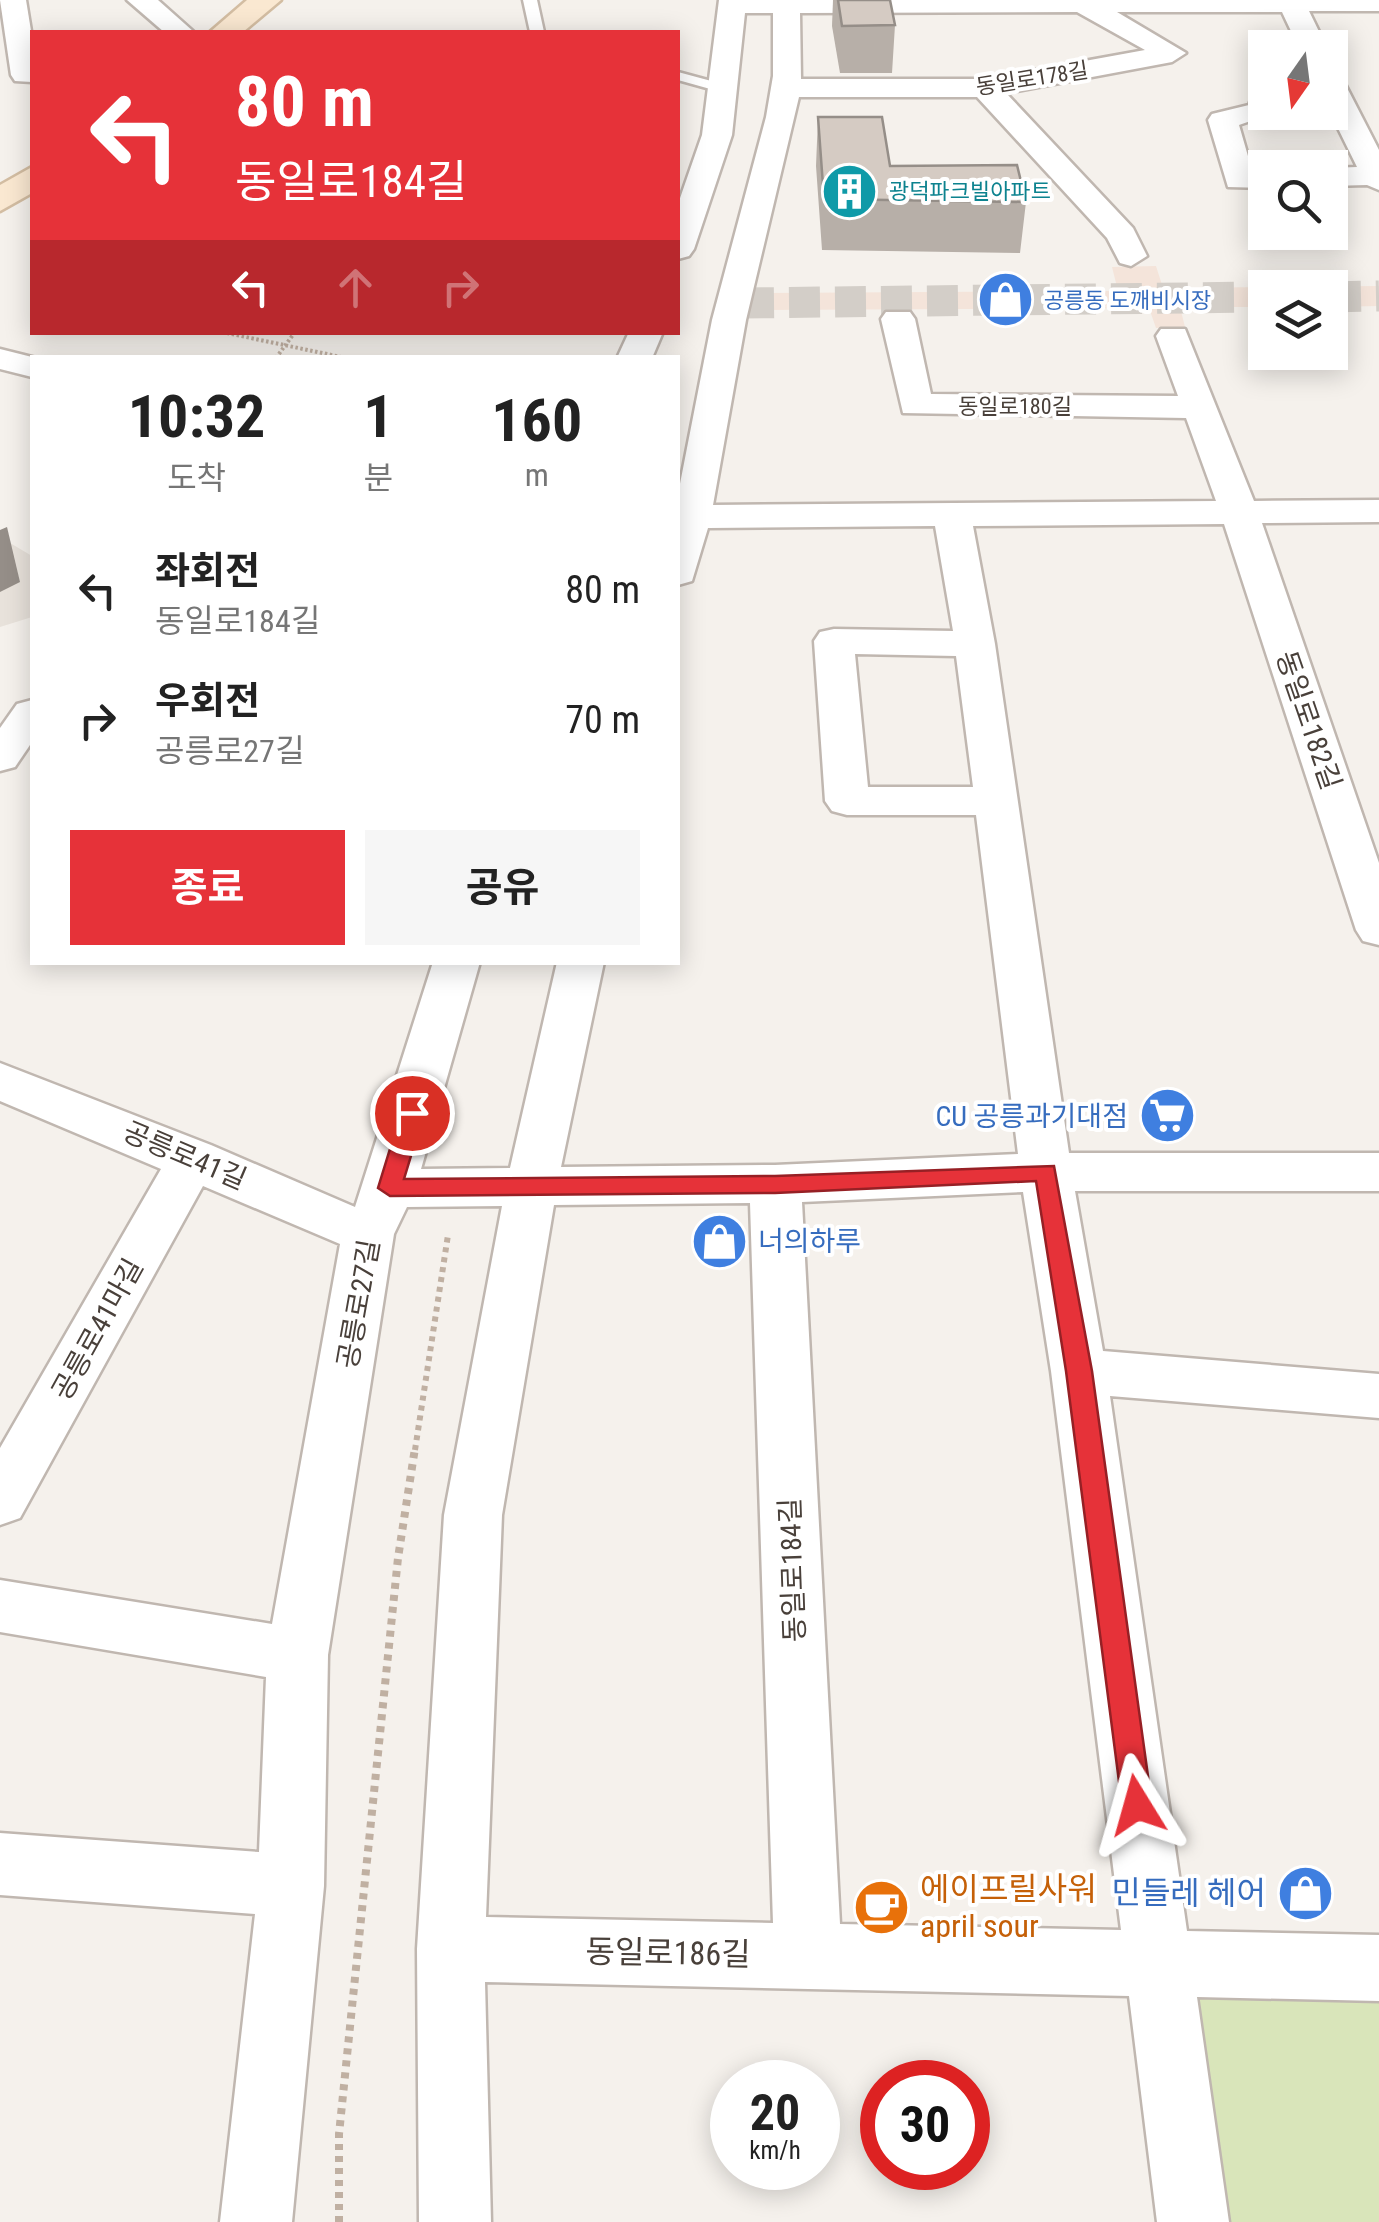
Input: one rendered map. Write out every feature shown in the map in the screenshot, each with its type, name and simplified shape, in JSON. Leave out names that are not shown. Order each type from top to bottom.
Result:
[{"type":"street","points":[[12,0],[19,76]]},
{"type":"street","points":[[140,0],[178,30]]},
{"type":"street","points":[[228,30],[266,0]]},
{"type":"street","points":[[680,566],[787,88],[785,2]]},
{"type":"street","name":"동일로178길","points":[[787,88],[985,88],[1172,53],[1079,2]]},
{"type":"street","points":[[1291,2],[1304,30]]},
{"type":"street","name":"동일로178길","points":[[734,3],[1379,2]]},
{"type":"street","points":[[680,243],[717,135],[720,88],[734,3]]},
{"type":"street","points":[[985,88],[1122,234],[1131,256]]},
{"type":"street","points":[[1248,114],[1223,120],[1239,180],[1248,180]]},
{"type":"street","points":[[1348,120],[1378,178],[1348,177]]},
{"type":"street","points":[[0,201],[30,178]]},
{"type":"street","name":"동일로180길","points":[[898,319],[916,405],[1202,407]]},
{"type":"street","points":[[1173,336],[1238,511]]},
{"type":"street","points":[[0,359],[30,366]]},
{"type":"street","name":"동일로182길","points":[[1238,511],[1379,930]]},
{"type":"street","points":[[693,517],[1379,512]]},
{"type":"street","points":[[952,514],[976,644],[1046,1172],[1079,1371],[1193,2222]]},
{"type":"street","points":[[976,644],[834,642],[847,801],[994,801]]},
{"type":"street","points":[[0,758],[30,716]]},
{"type":"street","name":"공릉로27길","points":[[256,2222],[291,1886],[298,1655],[379,1211],[456,965]]},
{"type":"street","points":[[456,2222],[451,1949],[473,1515],[532,1189],[580,965]]},
{"type":"street","name":"공릉로41길","points":[[4,1091],[194,1158],[379,1211]]},
{"type":"street","name":"공릉로41마길","points":[[0,1501],[194,1158]]},
{"type":"street","points":[[379,1211],[532,1189],[775,1184],[1046,1172],[1379,1172]]},
{"type":"street","name":"동일로184길","points":[[775,1184],[808,1956]]},
{"type":"street","points":[[1079,1371],[1379,1396]]},
{"type":"street","points":[[0,1606],[298,1655]]},
{"type":"street","points":[[0,1864],[291,1886]]},
{"type":"street","name":"동일로186길","points":[[451,1949],[1379,1968]]},
{"type":"lane","points":[[530,0],[537,30]]},
{"type":"lane","points":[[680,77],[720,88]]},
{"type":"path","points":[[236,335],[332,355]]},
{"type":"shaded area","name":"공릉동 도깨비시장","points":[[1156,266],[1163,288],[1248,287],[1248,307],[1180,307],[1185,327],[1156,328],[1149,308],[746,310],[743,293],[1118,291],[1112,267]]},
{"type":"shaded area","name":"공릉동 도깨비시장","points":[[1348,286],[1379,286],[1379,306],[1348,307]]},
{"type":"shaded area","points":[[0,537],[30,555],[30,618],[0,627]]},
{"type":"green space","points":[[1379,1987],[1379,2222],[1228,2222],[1192,1988]]},
{"type":"building","points":[[838,0],[890,0],[895,25],[842,26]]},
{"type":"building","points":[[818,117],[882,117],[890,166],[1017,165],[1026,202],[824,199]]},
{"type":"tunnel","points":[[1348,297],[1379,296]]},
{"type":"tunnel","points":[[743,303],[1248,297]]},
{"type":"place","name":"광덕파크빌아파트","points":[[850,191]]},
{"type":"place","name":"공릉동 도깨비시장","points":[[1005,300]]},
{"type":"place","name":"CU 공릉과기대점","points":[[1167,1116]]},
{"type":"place","name":"너의하루","points":[[719,1241]]},
{"type":"place","name":"민들레 헤어","points":[[1305,1893]]},
{"type":"place","name":"에이프릴사워 april sour","points":[[881,1907]]},
{"type":"route","points":[[412,1113],[390,1188],[775,1184],[1046,1172],[1079,1371],[1137,1805]]}]
